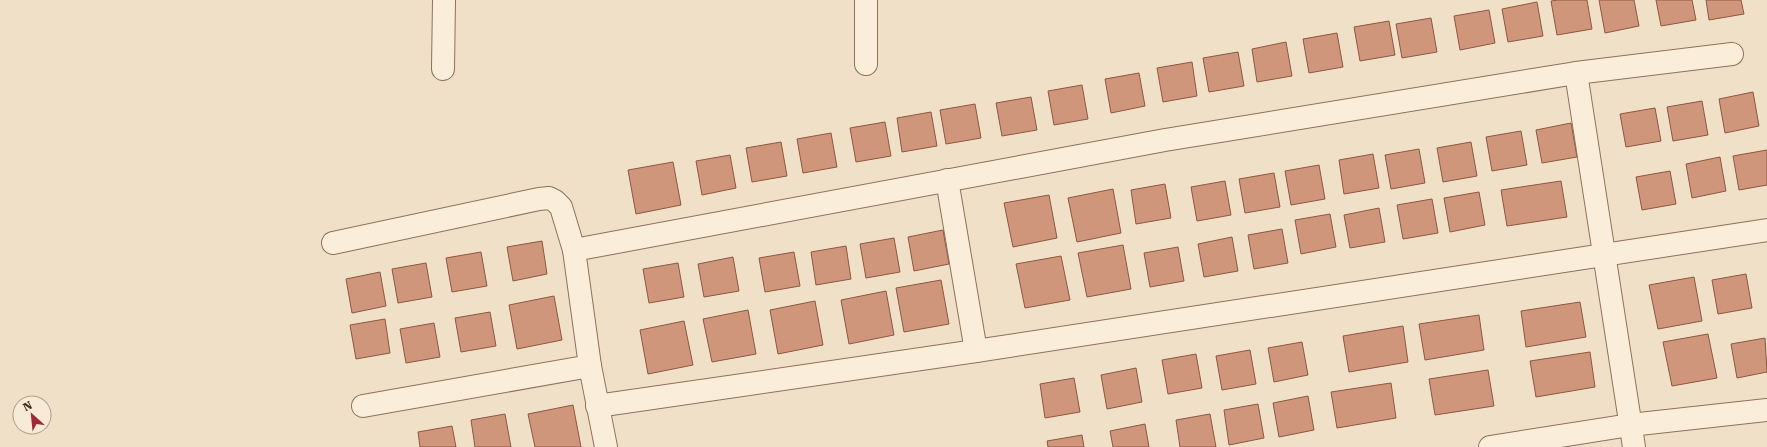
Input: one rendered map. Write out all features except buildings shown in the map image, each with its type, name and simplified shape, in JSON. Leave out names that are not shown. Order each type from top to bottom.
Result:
[{"type":"street","points":[[444,0],[444,69]]},
{"type":"street","points":[[866,0],[866,64]]},
{"type":"street","points":[[574,250],[1165,140],[1576,73],[1732,54]]},
{"type":"street","points":[[1576,73],[1634,447]]},
{"type":"street","points":[[947,180],[976,352]]},
{"type":"street","points":[[334,243],[539,199],[549,198],[555,201],[561,207],[574,250],[590,366],[606,447]]},
{"type":"street","points":[[597,406],[976,352],[1767,230]]},
{"type":"street","points":[[363,406],[590,366]]},
{"type":"street","points":[[1490,447],[1630,425],[1767,410]]}]
